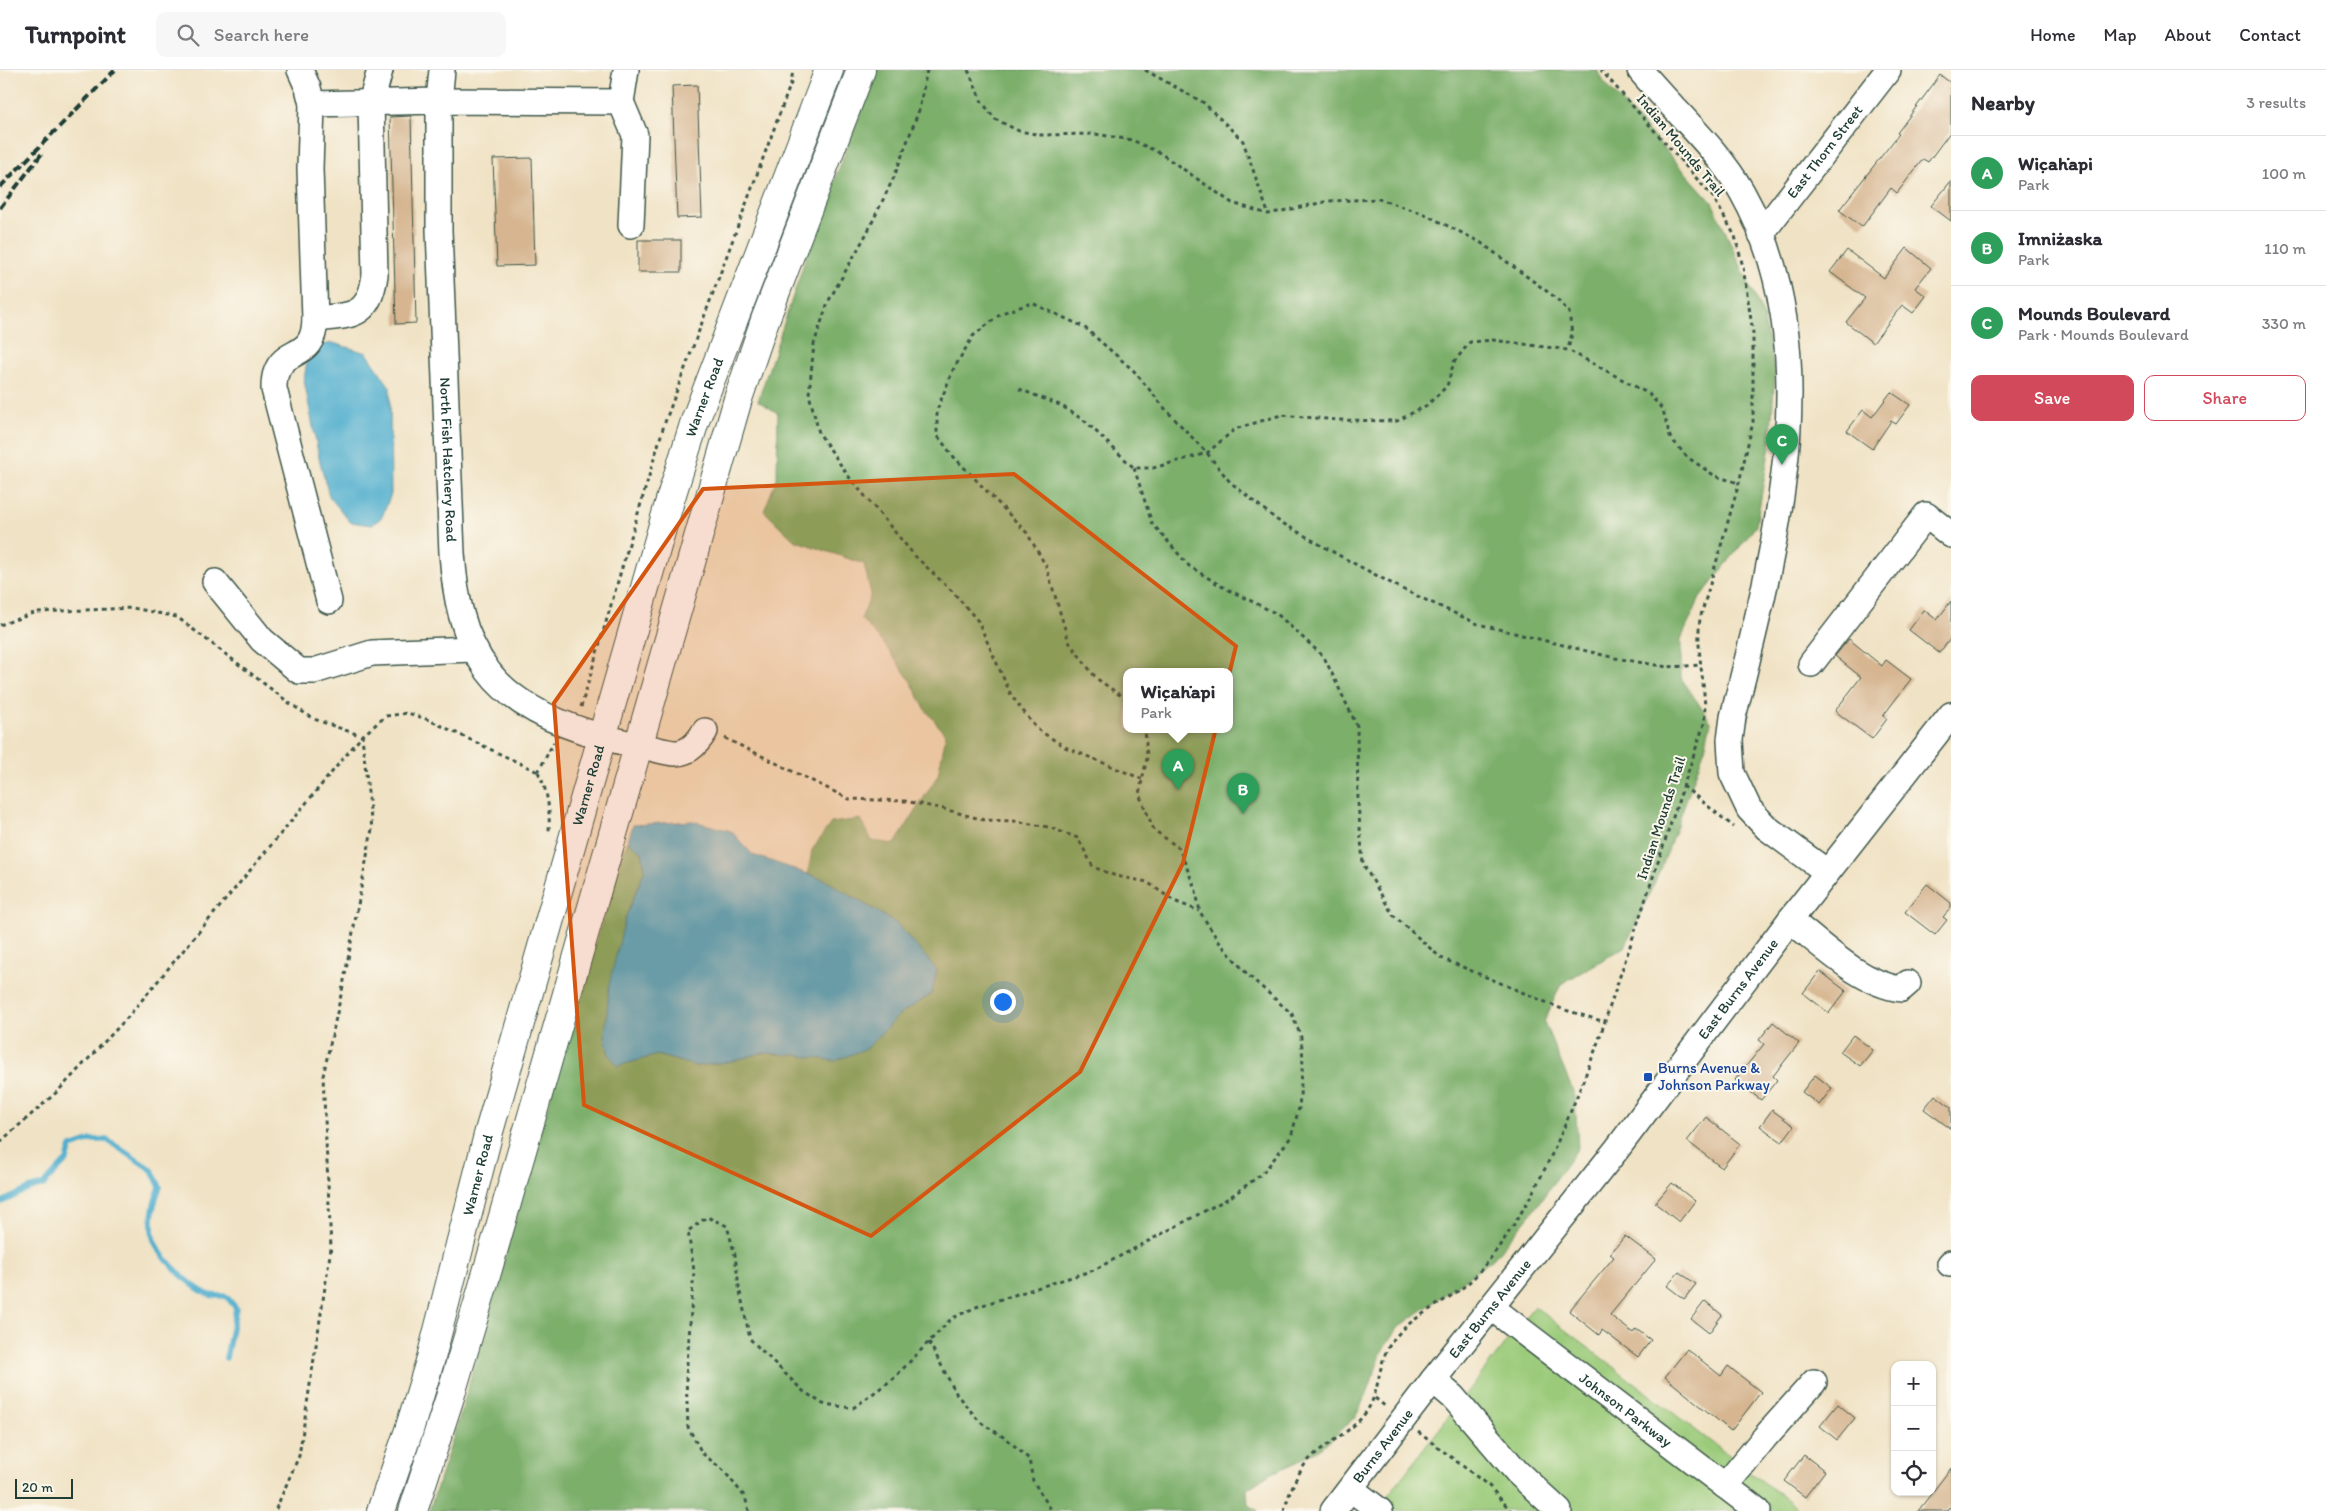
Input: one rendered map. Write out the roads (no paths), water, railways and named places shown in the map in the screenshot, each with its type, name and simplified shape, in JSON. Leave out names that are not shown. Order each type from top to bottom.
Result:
[{"type":"highway","name":"Warner Road","points":[[381,1511],[431,1358],[493,1116],[671,497],[695,421],[829,70]]},
{"type":"highway","name":"Warner Road","points":[[412,1511],[450,1397],[738,399],[779,284],[861,70]]},
{"type":"street","points":[[300,70],[308,88],[312,104],[310,169],[315,332],[310,343],[303,350],[286,358],[276,373],[274,390],[329,601]]},
{"type":"street","points":[[315,319],[352,315],[363,308],[373,293],[375,275],[371,103],[380,70]]},
{"type":"street","name":"North Fish Hatchery Road","points":[[442,70],[439,101],[439,230],[452,553],[455,590],[461,620],[473,649],[489,673],[509,692],[536,711],[565,725],[638,746],[680,752],[698,741],[705,731]]},
{"type":"street","points":[[626,70],[621,102],[635,135],[631,225]]},
{"type":"street","points":[[1640,70],[1726,169],[1742,192],[1761,234],[1776,280],[1785,321],[1790,362],[1790,415],[1785,469],[1774,538],[1733,717],[1730,740],[1732,773],[1749,809],[1767,828],[1827,872]]},
{"type":"street","name":"East Thorn Street","points":[[1761,234],[1888,70]]},
{"type":"street","points":[[312,104],[439,101],[621,102]]},
{"type":"street","points":[[1811,664],[1926,515],[1951,535]]},
{"type":"street","points":[[215,582],[262,640],[299,670],[314,671],[372,653],[473,649]]},
{"type":"street","name":"East Burns Avenue","points":[[1433,1380],[1617,1149],[1790,920],[1951,715]]},
{"type":"street","points":[[1790,920],[1846,964],[1873,980],[1901,988],[1908,983]]},
{"type":"street","name":"Johnson Parkway","points":[[1492,1308],[1758,1511]]},
{"type":"street","points":[[1433,1380],[1453,1397],[1518,1472],[1559,1511]]},
{"type":"street","name":"Burns Avenue","points":[[1333,1511],[1433,1380]]},
{"type":"street","points":[[1725,1486],[1814,1382]]},
{"type":"street","points":[[1351,1489],[1380,1511]]},
{"type":"water","points":[[333,343],[367,353],[390,387],[391,494],[382,517],[372,525],[350,522],[329,496],[319,458],[304,380],[307,360],[322,345]]},
{"type":"water","points":[[693,821],[731,831],[753,855],[825,880],[896,923],[937,970],[932,994],[899,1015],[867,1048],[835,1061],[796,1055],[761,1053],[734,1061],[696,1066],[657,1055],[618,1066],[609,1055],[605,1037],[609,985],[625,919],[645,869],[642,852],[628,841],[633,825]]},
{"type":"waterway","points":[[0,1203],[29,1189],[43,1185],[67,1160],[71,1147],[91,1140],[107,1140],[152,1170],[160,1187],[154,1205],[152,1230],[153,1237],[161,1253],[194,1286],[210,1295],[226,1296],[236,1308],[226,1358]]},
{"type":"railway","points":[[0,187],[115,70]]},
{"type":"railway","points":[[0,208],[43,152]]},
{"type":"place","name":"Mounds Boulevard","points":[[1782,465]]},
{"type":"place","name":"Wic̣aḣapi","points":[[1178,790]]},
{"type":"place","name":"Imniżaska","points":[[1243,814]]},
{"type":"place","name":"Burns Avenue & Johnson Parkway","points":[[1648,1077]]}]
